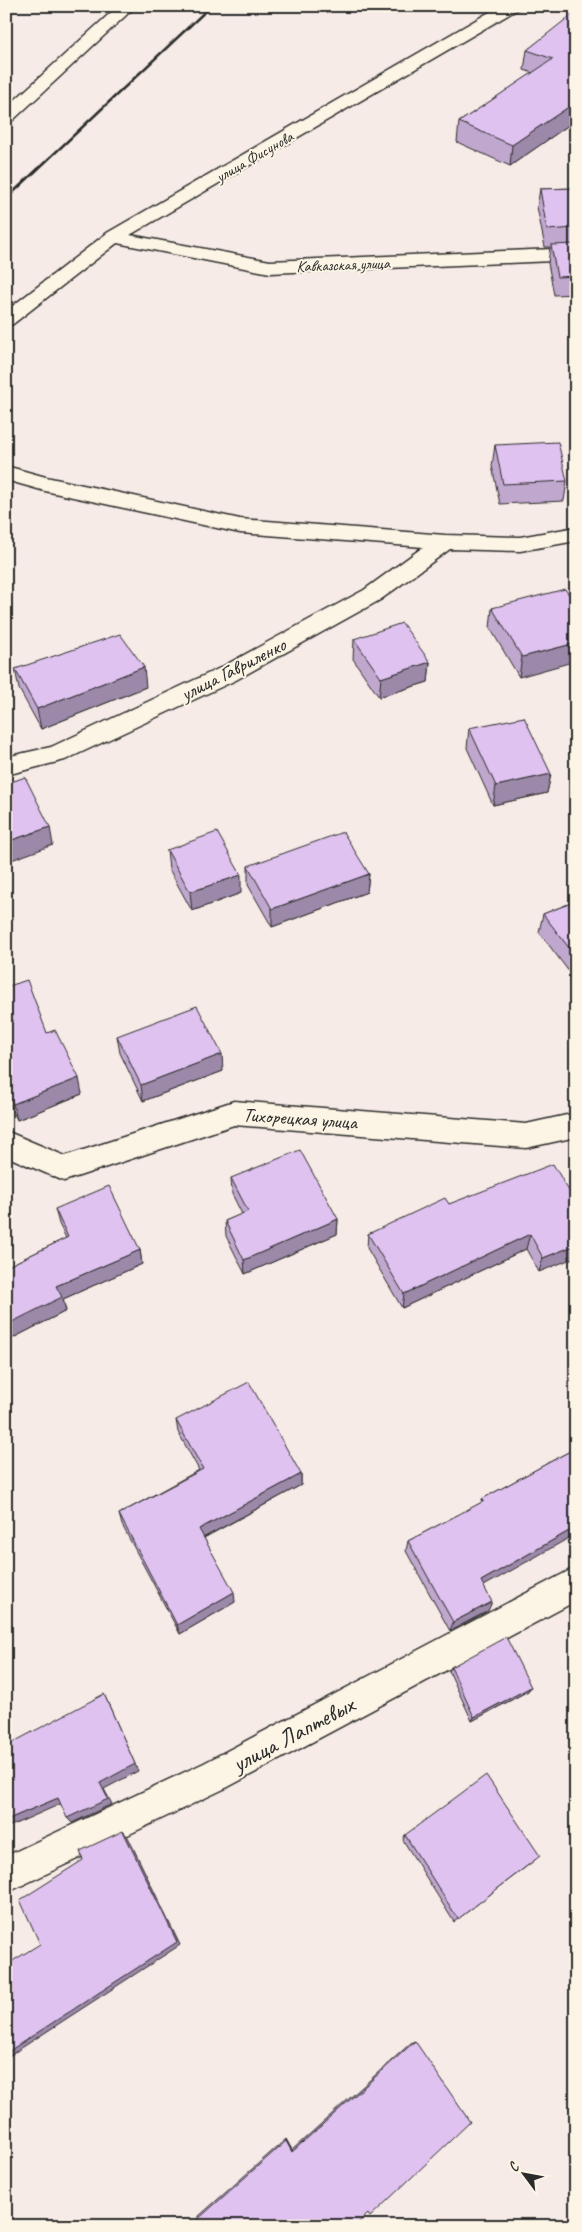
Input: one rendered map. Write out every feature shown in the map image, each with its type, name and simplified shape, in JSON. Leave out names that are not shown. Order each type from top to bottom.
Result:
[{"type":"street","points":[[6,117],[128,6]]},
{"type":"street","name":"улица Фисунова","points":[[6,320],[113,238],[512,6]]},
{"type":"street","name":"Кавказская улица","points":[[113,238],[270,266],[576,254]]},
{"type":"street","points":[[6,473],[45,484],[240,526],[445,542],[520,544],[576,534]]},
{"type":"street","name":"улица Гавриленко","points":[[6,766],[57,754],[228,674],[372,595],[445,542]]},
{"type":"street","name":"Тихорецкая улица","points":[[6,1144],[64,1169],[234,1112],[526,1136],[576,1125]]},
{"type":"street","name":"улица Лаптевых","points":[[6,1875],[216,1775],[576,1584]]},
{"type":"building","points":[[576,13],[576,102],[512,145],[459,122],[553,59],[527,50]]},
{"type":"building","points":[[576,188],[576,228],[547,230],[540,189]]},
{"type":"building","points":[[576,244],[576,276],[557,277],[551,245]]},
{"type":"building","points":[[558,442],[567,481],[503,484],[495,445]]},
{"type":"building","points":[[565,589],[576,605],[576,643],[522,657],[492,608]]},
{"type":"building","points":[[402,623],[430,662],[381,678],[354,639]]},
{"type":"building","points":[[120,634],[144,667],[37,709],[15,669]]},
{"type":"building","points":[[524,717],[551,774],[496,786],[469,728]]},
{"type":"building","points":[[25,777],[50,827],[6,842],[6,784]]},
{"type":"building","points":[[217,832],[241,875],[190,892],[167,850]]},
{"type":"building","points":[[343,832],[369,874],[272,909],[248,866]]},
{"type":"building","points":[[576,901],[576,957],[543,914]]},
{"type":"building","points":[[27,980],[47,1033],[55,1030],[79,1078],[13,1104],[6,1090],[6,987]]},
{"type":"building","points":[[197,1006],[222,1054],[141,1085],[117,1036]]},
{"type":"building","points":[[300,1150],[338,1219],[244,1260],[225,1221],[248,1211],[231,1178]]},
{"type":"building","points":[[553,1164],[576,1200],[576,1245],[543,1258],[530,1234],[404,1294],[368,1234],[445,1198],[449,1204]]},
{"type":"building","points":[[109,1186],[140,1250],[56,1286],[62,1297],[6,1325],[6,1267],[68,1237],[55,1209]]},
{"type":"building","points":[[249,1382],[301,1474],[199,1529],[234,1592],[177,1625],[119,1514],[203,1469],[176,1420]]},
{"type":"building","points":[[572,1450],[576,1456],[576,1527],[481,1581],[492,1602],[453,1622],[408,1541],[484,1501],[482,1499]]},
{"type":"building","points":[[506,1637],[531,1687],[474,1717],[451,1667]]},
{"type":"building","points":[[104,1694],[135,1764],[100,1783],[108,1799],[67,1818],[58,1798],[6,1820],[6,1746]]},
{"type":"building","points":[[486,1775],[540,1856],[458,1919],[405,1835]]},
{"type":"building","points":[[123,1831],[177,1942],[6,2053],[6,1965],[40,1944],[20,1900],[83,1860],[80,1851]]},
{"type":"building","points":[[415,2041],[470,2122],[370,2217],[368,2214],[355,2226],[200,2226],[197,2220],[286,2141],[292,2152]]},
{"type":"railway","points":[[6,199],[211,6]]}]
